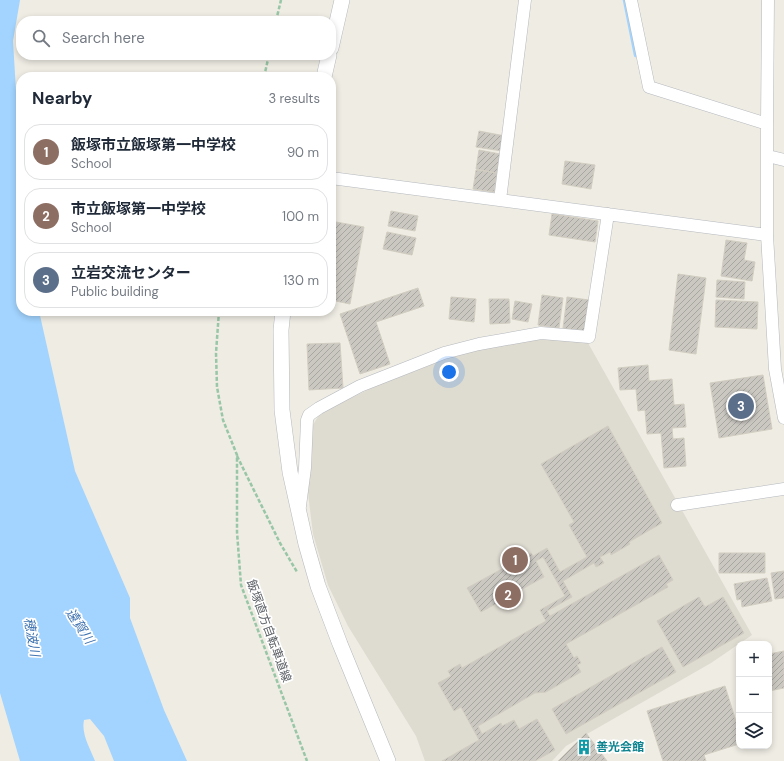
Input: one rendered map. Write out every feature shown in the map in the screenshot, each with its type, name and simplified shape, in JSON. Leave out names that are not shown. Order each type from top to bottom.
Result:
[{"type":"street","points":[[336,26],[342,0]]},
{"type":"street","points":[[500,200],[525,0]]},
{"type":"street","points":[[631,0],[649,87],[767,124]]},
{"type":"street","points":[[768,0],[767,235],[775,369],[784,418]]},
{"type":"street","points":[[325,72],[328,60]]},
{"type":"street","points":[[768,156],[784,160]]},
{"type":"street","points":[[336,179],[767,235]]},
{"type":"street","points":[[299,512],[305,468],[307,420],[309,415],[319,408],[360,386],[444,353],[479,344],[541,333],[589,337],[608,214]]},
{"type":"street","points":[[282,316],[281,330],[282,410],[290,472],[306,544],[318,586],[388,761]]},
{"type":"street","points":[[677,505],[784,489]]},
{"type":"path","points":[[277,16],[281,0]]},
{"type":"path","points":[[265,72],[268,60]]},
{"type":"path","name":"飯塚直方自転車道線","points":[[218,316],[216,353],[217,387],[223,420],[237,455],[280,543],[300,576]]},
{"type":"path","name":"飯塚直方自転車道線","points":[[237,455],[237,532],[241,585],[307,761]]},
{"type":"shaded area","points":[[540,337],[588,343],[752,635],[743,641],[736,641],[736,646],[711,663],[566,746],[552,761],[425,761],[416,736],[348,626],[328,585],[313,534],[308,493],[313,425],[320,413],[378,385],[465,352]]},
{"type":"water","points":[[0,0],[20,0],[17,16],[16,16],[13,41],[16,91],[16,316],[40,316],[75,471],[130,598],[130,618],[164,710],[187,761],[114,761],[104,736],[90,719],[84,720],[83,725],[86,741],[95,761],[20,761],[0,693]]},
{"type":"building","points":[[479,131],[505,136],[502,151],[476,147]]},
{"type":"building","points":[[479,150],[500,154],[497,173],[476,169]]},
{"type":"building","points":[[565,161],[595,165],[591,189],[562,184]]},
{"type":"building","points":[[476,170],[497,173],[494,192],[473,189]]},
{"type":"building","points":[[391,211],[418,216],[415,231],[388,226]]},
{"type":"building","points":[[552,214],[598,221],[595,242],[549,235]]},
{"type":"building","points":[[336,222],[364,227],[350,304],[336,301]]},
{"type":"building","points":[[387,232],[416,238],[412,255],[383,249]]},
{"type":"building","points":[[726,240],[747,243],[744,260],[755,262],[752,281],[721,276]]},
{"type":"building","points":[[678,274],[706,278],[696,354],[669,350]]},
{"type":"building","points":[[717,280],[745,282],[744,299],[716,297]]},
{"type":"building","points":[[418,288],[424,306],[376,322],[390,364],[360,374],[340,314]]},
{"type":"building","points":[[542,295],[563,298],[559,328],[538,325]]},
{"type":"building","points":[[451,297],[476,299],[474,322],[449,319]]},
{"type":"building","points":[[567,297],[589,300],[585,331],[563,328]]},
{"type":"building","points":[[489,299],[509,299],[510,323],[490,324]]},
{"type":"building","points":[[716,300],[758,302],[757,329],[715,327]]},
{"type":"building","points":[[515,301],[532,304],[528,322],[512,319]]},
{"type":"building","points":[[340,343],[343,388],[309,390],[307,344]]},
{"type":"building","points":[[648,365],[649,381],[672,379],[674,405],[684,404],[686,427],[672,428],[673,439],[684,438],[686,466],[664,468],[661,433],[647,434],[645,410],[638,411],[636,389],[620,390],[618,368]]},
{"type":"building","points":[[763,375],[772,429],[719,438],[710,383]]},
{"type":"building","points":[[608,426],[662,523],[629,542],[630,544],[611,555],[610,552],[600,557],[604,563],[596,567],[594,563],[563,581],[572,597],[547,611],[550,616],[659,555],[673,580],[666,584],[668,587],[566,644],[574,658],[577,656],[581,663],[577,665],[581,672],[546,692],[535,693],[478,726],[482,734],[501,723],[502,726],[514,720],[519,729],[537,719],[555,750],[535,761],[442,761],[479,740],[461,707],[454,711],[438,683],[451,676],[448,671],[460,664],[462,668],[546,621],[540,610],[565,596],[543,557],[536,561],[544,577],[481,612],[467,588],[531,553],[533,556],[547,548],[560,572],[587,557],[569,525],[574,522],[541,464]]},
{"type":"building","points":[[719,553],[765,553],[765,573],[719,573]]},
{"type":"building","points":[[784,571],[784,598],[775,599],[771,573]]},
{"type":"building","points":[[767,578],[772,601],[742,607],[741,599],[737,600],[734,584]]},
{"type":"building","points":[[699,597],[705,607],[723,597],[744,633],[683,667],[657,621]]},
{"type":"building","points":[[662,647],[676,672],[566,734],[552,709]]},
{"type":"building","points":[[784,651],[784,688],[772,690],[772,677],[772,653]]},
{"type":"building","points":[[725,686],[736,721],[736,745],[704,755],[706,761],[663,761],[647,711]]},
{"type":"building","name":"善光会館","points":[[586,733],[607,761],[558,761]]},
{"type":"waterway","points":[[625,0],[636,55]]},
{"type":"place","name":"立岩交流センター","points":[[741,406]]},
{"type":"place","name":"飯塚市立飯塚第一中学校","points":[[515,560]]},
{"type":"place","name":"市立飯塚第一中学校","points":[[508,595]]},
{"type":"place","name":"善光会館","points":[[584,747]]},
{"type":"water label","name":"遠賀川","points":[[80,626]]},
{"type":"water label","name":"穂波川","points":[[32,637]]}]
